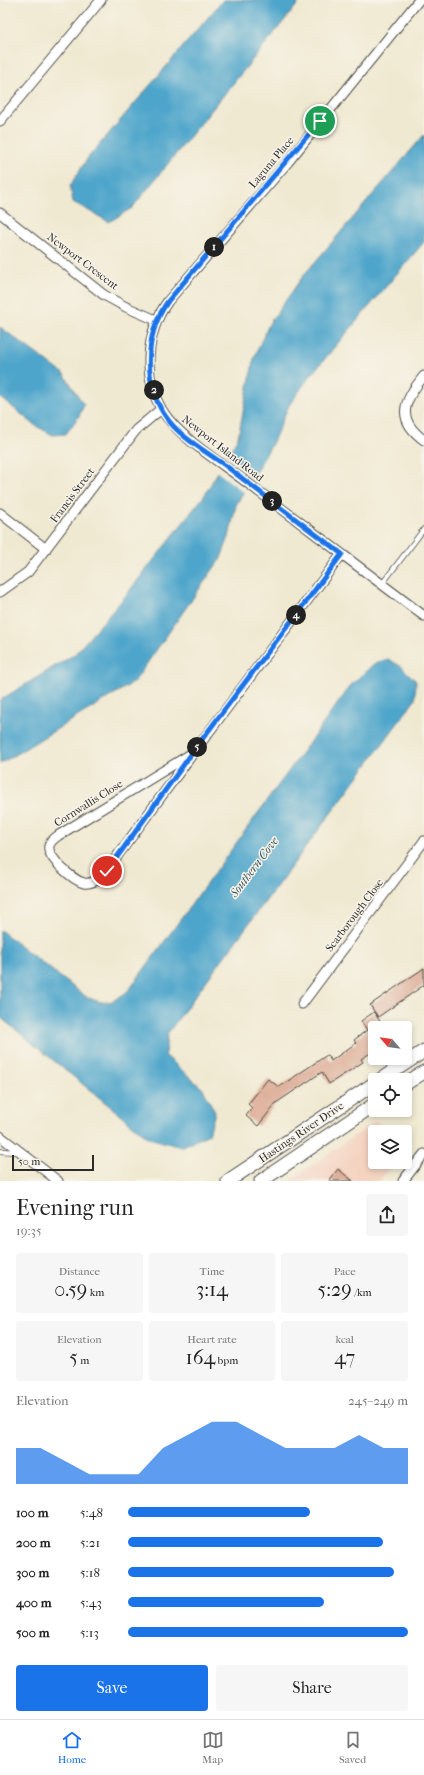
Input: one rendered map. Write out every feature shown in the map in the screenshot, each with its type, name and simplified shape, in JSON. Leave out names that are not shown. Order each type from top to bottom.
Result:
[{"type":"main road","points":[[412,1059],[424,1051]]},
{"type":"main road","points":[[391,1073],[403,1065]]},
{"type":"main road","points":[[412,1080],[423,1074]]},
{"type":"main road","name":"Hastings River Drive","points":[[228,1181],[368,1088]]},
{"type":"main road","name":"Hastings River Drive","points":[[261,1181],[368,1109]]},
{"type":"street","points":[[0,120],[101,0]]},
{"type":"street","name":"Laguna Place","points":[[156,320],[168,301],[288,162],[419,0]]},
{"type":"street","name":"Newport Crescent","points":[[0,213],[104,295],[126,307],[156,320]]},
{"type":"street","name":"Newport Island Road","points":[[156,320],[151,336],[149,355],[150,373],[155,394],[161,409],[169,422],[424,616]]},
{"type":"street","points":[[424,376],[410,394],[405,407],[405,416],[412,429],[424,440]]},
{"type":"street","name":"Francis Street","points":[[0,592],[28,572],[136,430],[161,409]]},
{"type":"street","points":[[0,513],[46,548]]},
{"type":"street","name":"Cornwallis Close","points":[[194,752],[59,835],[52,840],[48,847],[49,854],[76,880],[84,883],[93,882],[101,878],[342,554]]},
{"type":"street","name":"Scarborough Close","points":[[302,1004],[424,841]]},
{"type":"street","points":[[412,1059],[423,1074]]},
{"type":"street","points":[[0,1136],[58,1181]]},
{"type":"street","points":[[403,1181],[424,1154]]},
{"type":"lane","points":[[382,584],[424,529]]},
{"type":"lane","points":[[0,1151],[21,1152]]},
{"type":"shaded area","points":[[376,1121],[381,1125],[370,1125]]},
{"type":"shaded area","points":[[368,1127],[368,1169],[388,1169],[379,1181],[289,1181]]},
{"type":"water","points":[[223,0],[301,0],[132,208],[109,222],[73,202],[70,186],[87,159]]},
{"type":"water","points":[[424,135],[424,242],[311,375],[289,405],[273,442],[236,505],[229,537],[221,558],[134,682],[0,764],[0,700],[75,654],[123,599],[204,496],[238,437],[254,358],[269,324],[303,276]]},
{"type":"water","points":[[0,327],[64,374],[84,405],[79,416],[66,434],[53,435],[36,426],[0,397]]},
{"type":"water","name":"Southern Cove","points":[[388,659],[402,667],[416,681],[415,700],[167,1034],[165,1055],[203,1089],[215,1112],[209,1134],[181,1147],[149,1138],[0,1017],[0,930],[85,996],[98,1001],[108,1002],[113,1001],[123,995],[129,990],[352,684],[375,663]]},
{"type":"pier","points":[[226,454],[255,477],[245,493],[216,471]]},
{"type":"building","points":[[424,968],[424,985],[378,1017],[370,1005]]},
{"type":"building","points":[[374,1012],[380,1021],[368,1021],[368,1054],[361,1059],[363,1062],[329,1084],[322,1072],[276,1103],[258,1126],[246,1116],[252,1108],[248,1104],[268,1079],[279,1087],[327,1055],[331,1061],[356,1043],[354,1040],[367,1030],[361,1021]]},
{"type":"building","points":[[338,1169],[353,1181],[329,1181]]},
{"type":"route","points":[[107,871],[200,742],[342,554],[169,422],[161,409],[155,394],[150,373],[149,355],[151,336],[161,310],[288,162],[320,121]]}]
